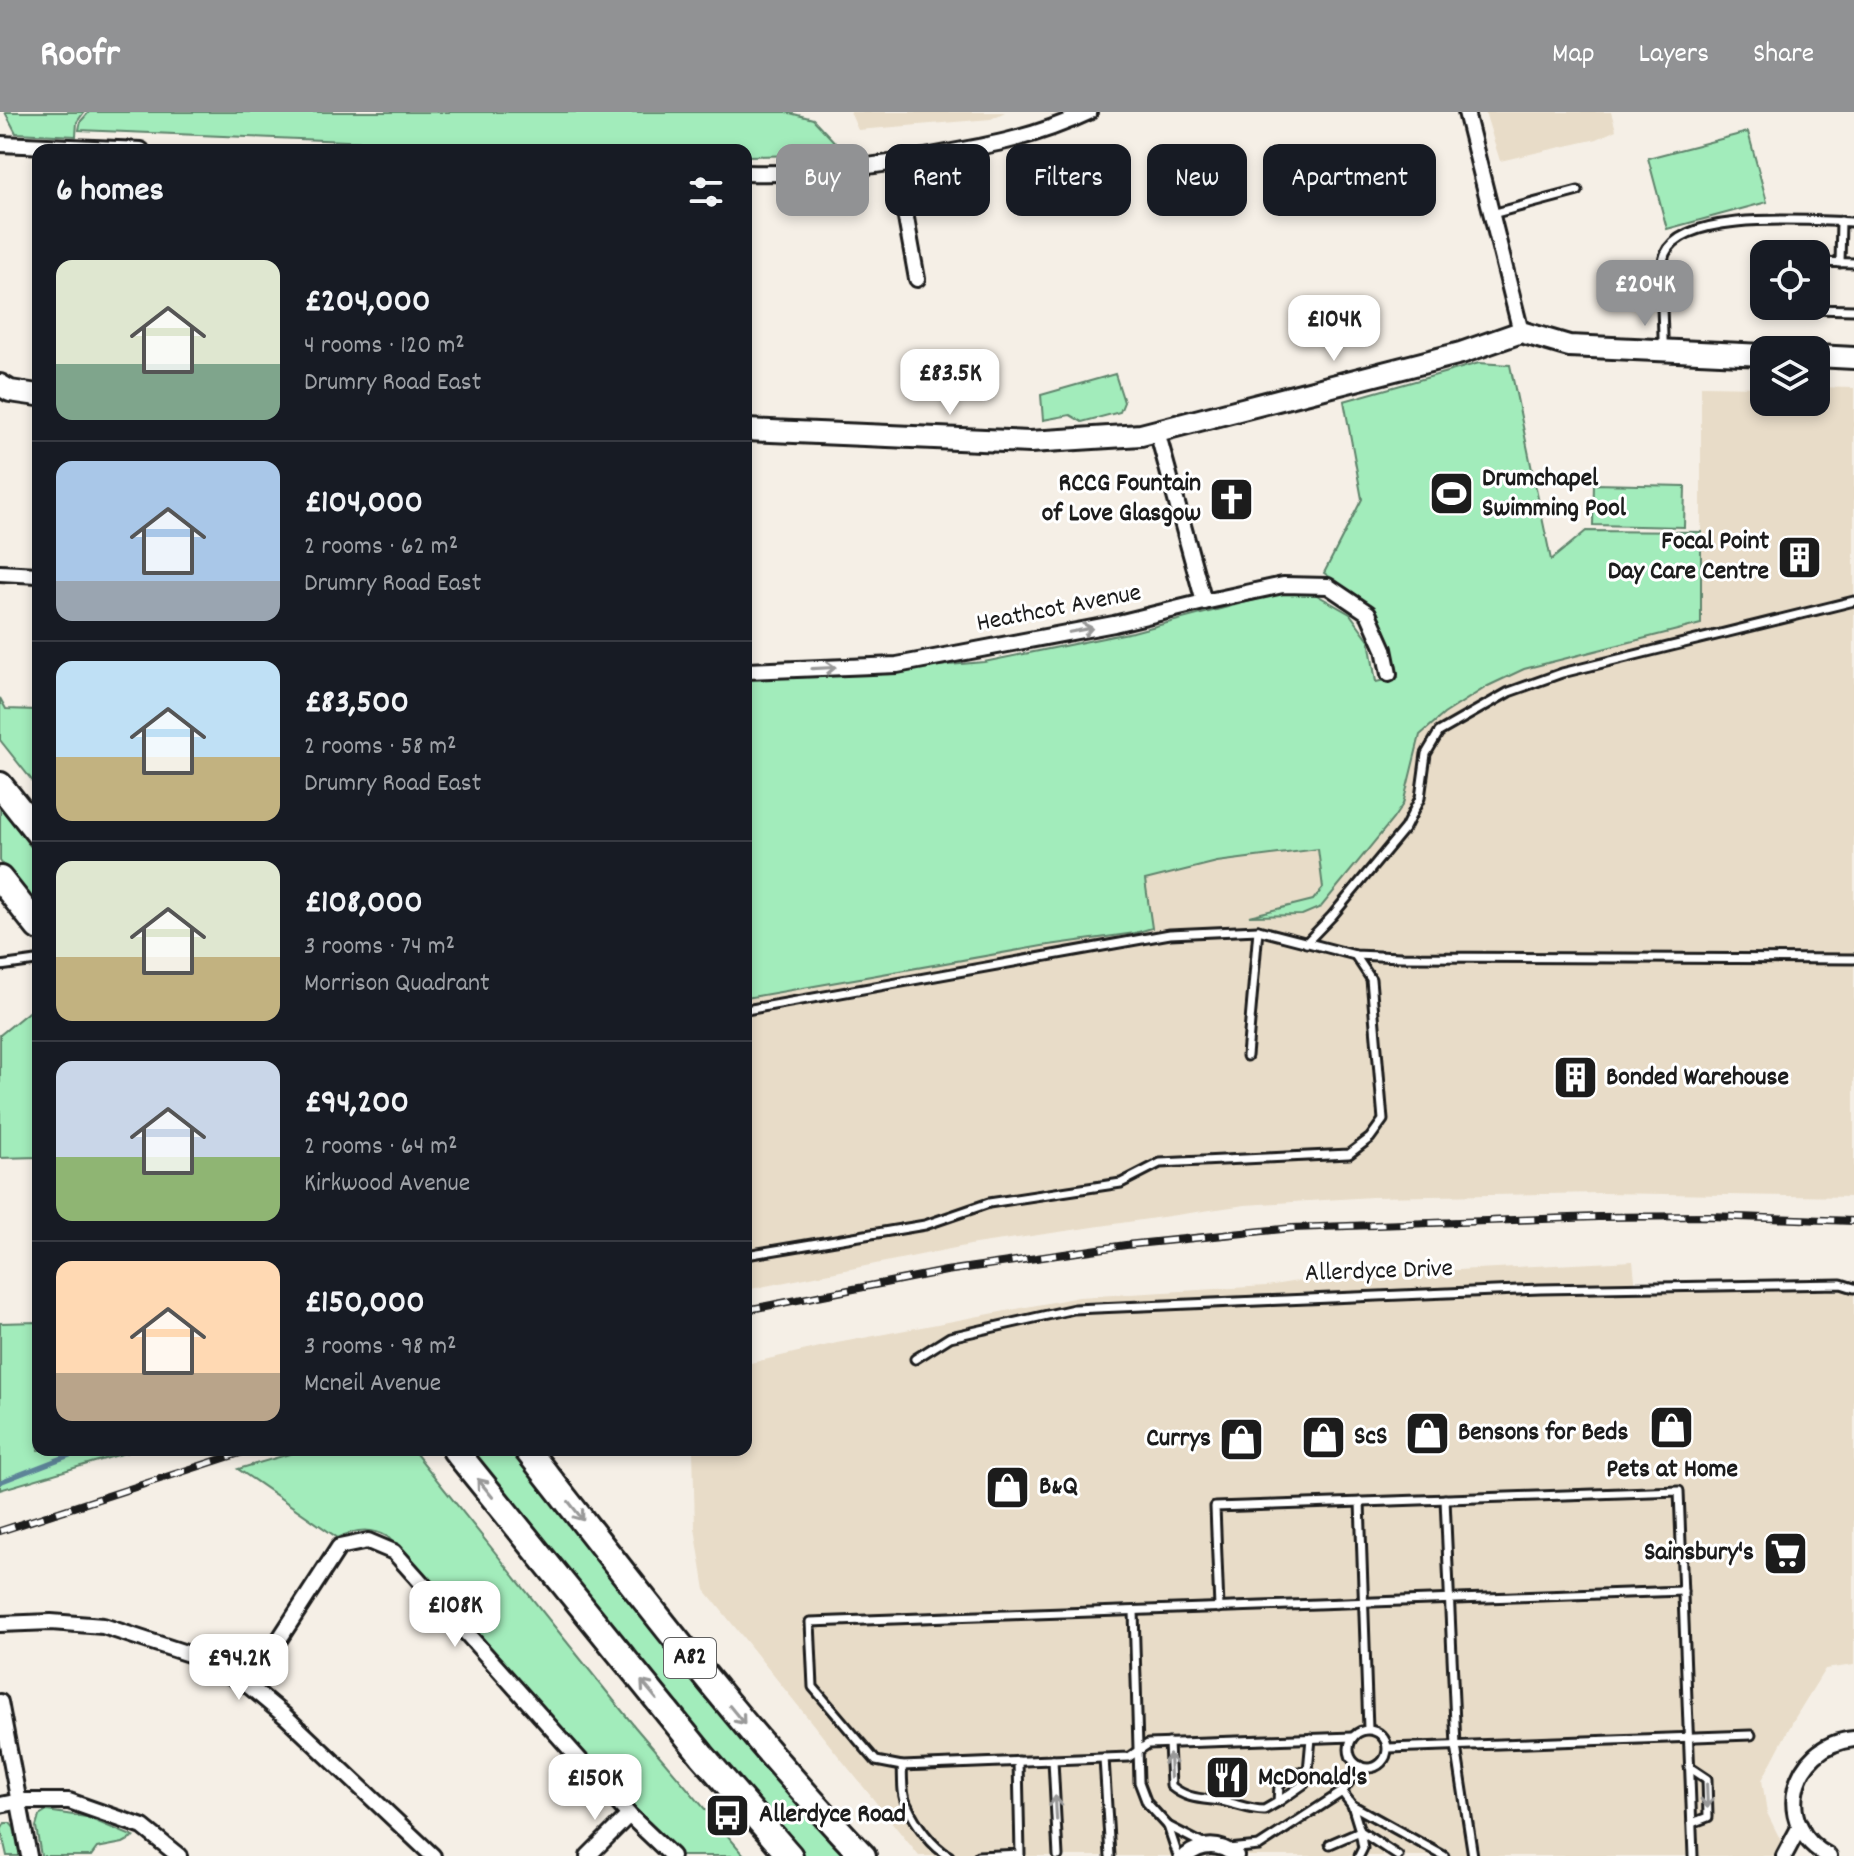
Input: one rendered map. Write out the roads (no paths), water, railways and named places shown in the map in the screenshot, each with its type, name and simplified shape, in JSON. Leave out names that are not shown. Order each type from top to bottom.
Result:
[{"type":"main road","points":[[0,785],[32,825]]},
{"type":"main road","points":[[0,879],[32,919]]},
{"type":"main road","name":"A82","points":[[460,1456],[663,1707],[790,1856]]},
{"type":"main road","name":"A82","points":[[532,1456],[678,1644],[746,1726],[863,1856]]},
{"type":"street","points":[[990,145],[1057,127],[1089,112]]},
{"type":"street","points":[[1466,112],[1521,332]]},
{"type":"street","points":[[0,144],[32,145]]},
{"type":"street","points":[[752,173],[829,171],[885,164]]},
{"type":"street","points":[[906,216],[917,279]]},
{"type":"street","points":[[752,430],[1030,442],[1100,439],[1157,431],[1461,353],[1521,332],[1569,346],[1750,354]]},
{"type":"street","points":[[1830,357],[1854,358]]},
{"type":"street","points":[[0,385],[10,391],[32,394]]},
{"type":"street","points":[[1157,431],[1204,602]]},
{"type":"street","points":[[0,573],[32,575]]},
{"type":"street","name":"Heathcot Avenue","points":[[752,671],[897,665],[1114,624],[1283,585],[1328,586],[1368,613],[1384,649],[1389,674]]},
{"type":"street","points":[[249,1686],[339,1547],[368,1541],[394,1552],[629,1815],[672,1856]]},
{"type":"street","points":[[0,1624],[51,1622],[103,1626],[195,1656],[249,1686],[346,1771],[433,1856]]},
{"type":"street","points":[[0,1702],[29,1856]]},
{"type":"street","points":[[1829,1856],[1810,1842],[1800,1826],[1794,1802],[1799,1777],[1805,1766],[1823,1749],[1851,1738]]},
{"type":"street","points":[[0,1805],[20,1801],[69,1801],[143,1827],[179,1856]]},
{"type":"street","points":[[588,1856],[629,1815]]},
{"type":"street","points":[[1784,1856],[1800,1826]]},
{"type":"street","points":[[1186,1856],[1197,1848],[1207,1846],[1231,1852]]},
{"type":"lane","points":[[1492,214],[1578,191]]},
{"type":"lane","points":[[1840,263],[1841,221]]},
{"type":"lane","points":[[1663,351],[1664,256],[1675,240],[1692,230],[1732,222],[1854,222]]},
{"type":"lane","points":[[1830,263],[1854,263]]},
{"type":"lane","points":[[1830,309],[1854,310]]},
{"type":"lane","points":[[1306,943],[1405,828],[1420,798],[1426,754],[1439,732],[1509,692],[1562,673],[1854,601]]},
{"type":"lane","points":[[752,1009],[1170,934],[1235,929],[1258,930],[1355,955],[1854,959]]},
{"type":"lane","points":[[1247,1056],[1258,930]]},
{"type":"lane","points":[[752,1254],[925,1225],[989,1203],[1121,1183],[1160,1163],[1349,1154],[1370,1138],[1383,1120],[1371,979],[1355,955]]},
{"type":"lane","points":[[0,966],[32,962]]},
{"type":"lane","name":"Allerdyce Drive","points":[[915,1359],[950,1337],[1074,1309],[1540,1289],[1841,1284],[1854,1288]]},
{"type":"lane","points":[[1219,1608],[1215,1507],[1679,1491],[1693,1856]]},
{"type":"lane","points":[[1445,1499],[1456,1746],[1473,1856]]},
{"type":"lane","points":[[1360,1502],[1368,1729]]},
{"type":"lane","points":[[1368,1729],[1353,1737],[1148,1744],[1129,1757],[902,1766],[876,1761],[813,1687],[810,1622],[1683,1591]]},
{"type":"lane","points":[[1134,1611],[1139,1782],[1147,1803],[1168,1826],[1207,1846]]},
{"type":"lane","points":[[1353,1737],[1350,1754],[1360,1766],[1373,1768],[1379,1765],[1388,1748],[1384,1737],[1368,1729]]},
{"type":"lane","points":[[1388,1748],[1751,1735]]},
{"type":"lane","points":[[1169,1743],[1171,1786],[1175,1790],[1195,1800],[1221,1801],[1264,1810],[1304,1784],[1311,1738]]},
{"type":"lane","points":[[1104,1758],[1110,1856]]},
{"type":"lane","points":[[1053,1760],[1058,1856]]},
{"type":"lane","points":[[978,1856],[1020,1854],[1018,1761]]},
{"type":"lane","points":[[902,1766],[905,1803],[926,1834],[949,1856]]},
{"type":"lane","points":[[1231,1852],[1259,1846],[1342,1792],[1360,1766]]},
{"type":"lane","points":[[1689,1767],[1707,1779],[1708,1817],[1692,1823]]},
{"type":"lane","points":[[1278,1802],[1279,1785],[1292,1773],[1308,1771]]},
{"type":"lane","points":[[1342,1792],[1352,1805],[1360,1831],[1363,1848],[1359,1856]]},
{"type":"lane","points":[[1352,1805],[1444,1856]]},
{"type":"lane","points":[[1168,1826],[1178,1856]]},
{"type":"lane","points":[[1330,1844],[1360,1831]]},
{"type":"lane","points":[[1360,1831],[1398,1856]]},
{"type":"lane","points":[[1255,1856],[1259,1846]]},
{"type":"waterway","points":[[0,1482],[67,1456]]},
{"type":"railway","points":[[752,1309],[946,1271],[1126,1245],[1292,1228],[1598,1217],[1708,1216],[1854,1221]]},
{"type":"railway","points":[[0,1531],[231,1456]]},
{"type":"place","name":"Drumchapel Swimming Pool","points":[[1451,494]]},
{"type":"place","name":"RCCG Fountain of Love Glasgow","points":[[1232,499]]},
{"type":"place","name":"Focal Point Day Care Centre","points":[[1800,557]]},
{"type":"place","name":"Bonded Warehouse","points":[[1575,1078]]},
{"type":"place","name":"Pets at Home","points":[[1672,1427]]},
{"type":"place","name":"Bensons for Beds","points":[[1427,1433]]},
{"type":"place","name":"ScS","points":[[1323,1437]]},
{"type":"place","name":"Currys","points":[[1242,1439]]},
{"type":"place","name":"B&Q","points":[[1008,1487]]},
{"type":"place","name":"Sainsbury's","points":[[1785,1553]]},
{"type":"place","name":"McDonald's","points":[[1227,1778]]},
{"type":"place","name":"Allerdyce Road","points":[[728,1815]]}]
